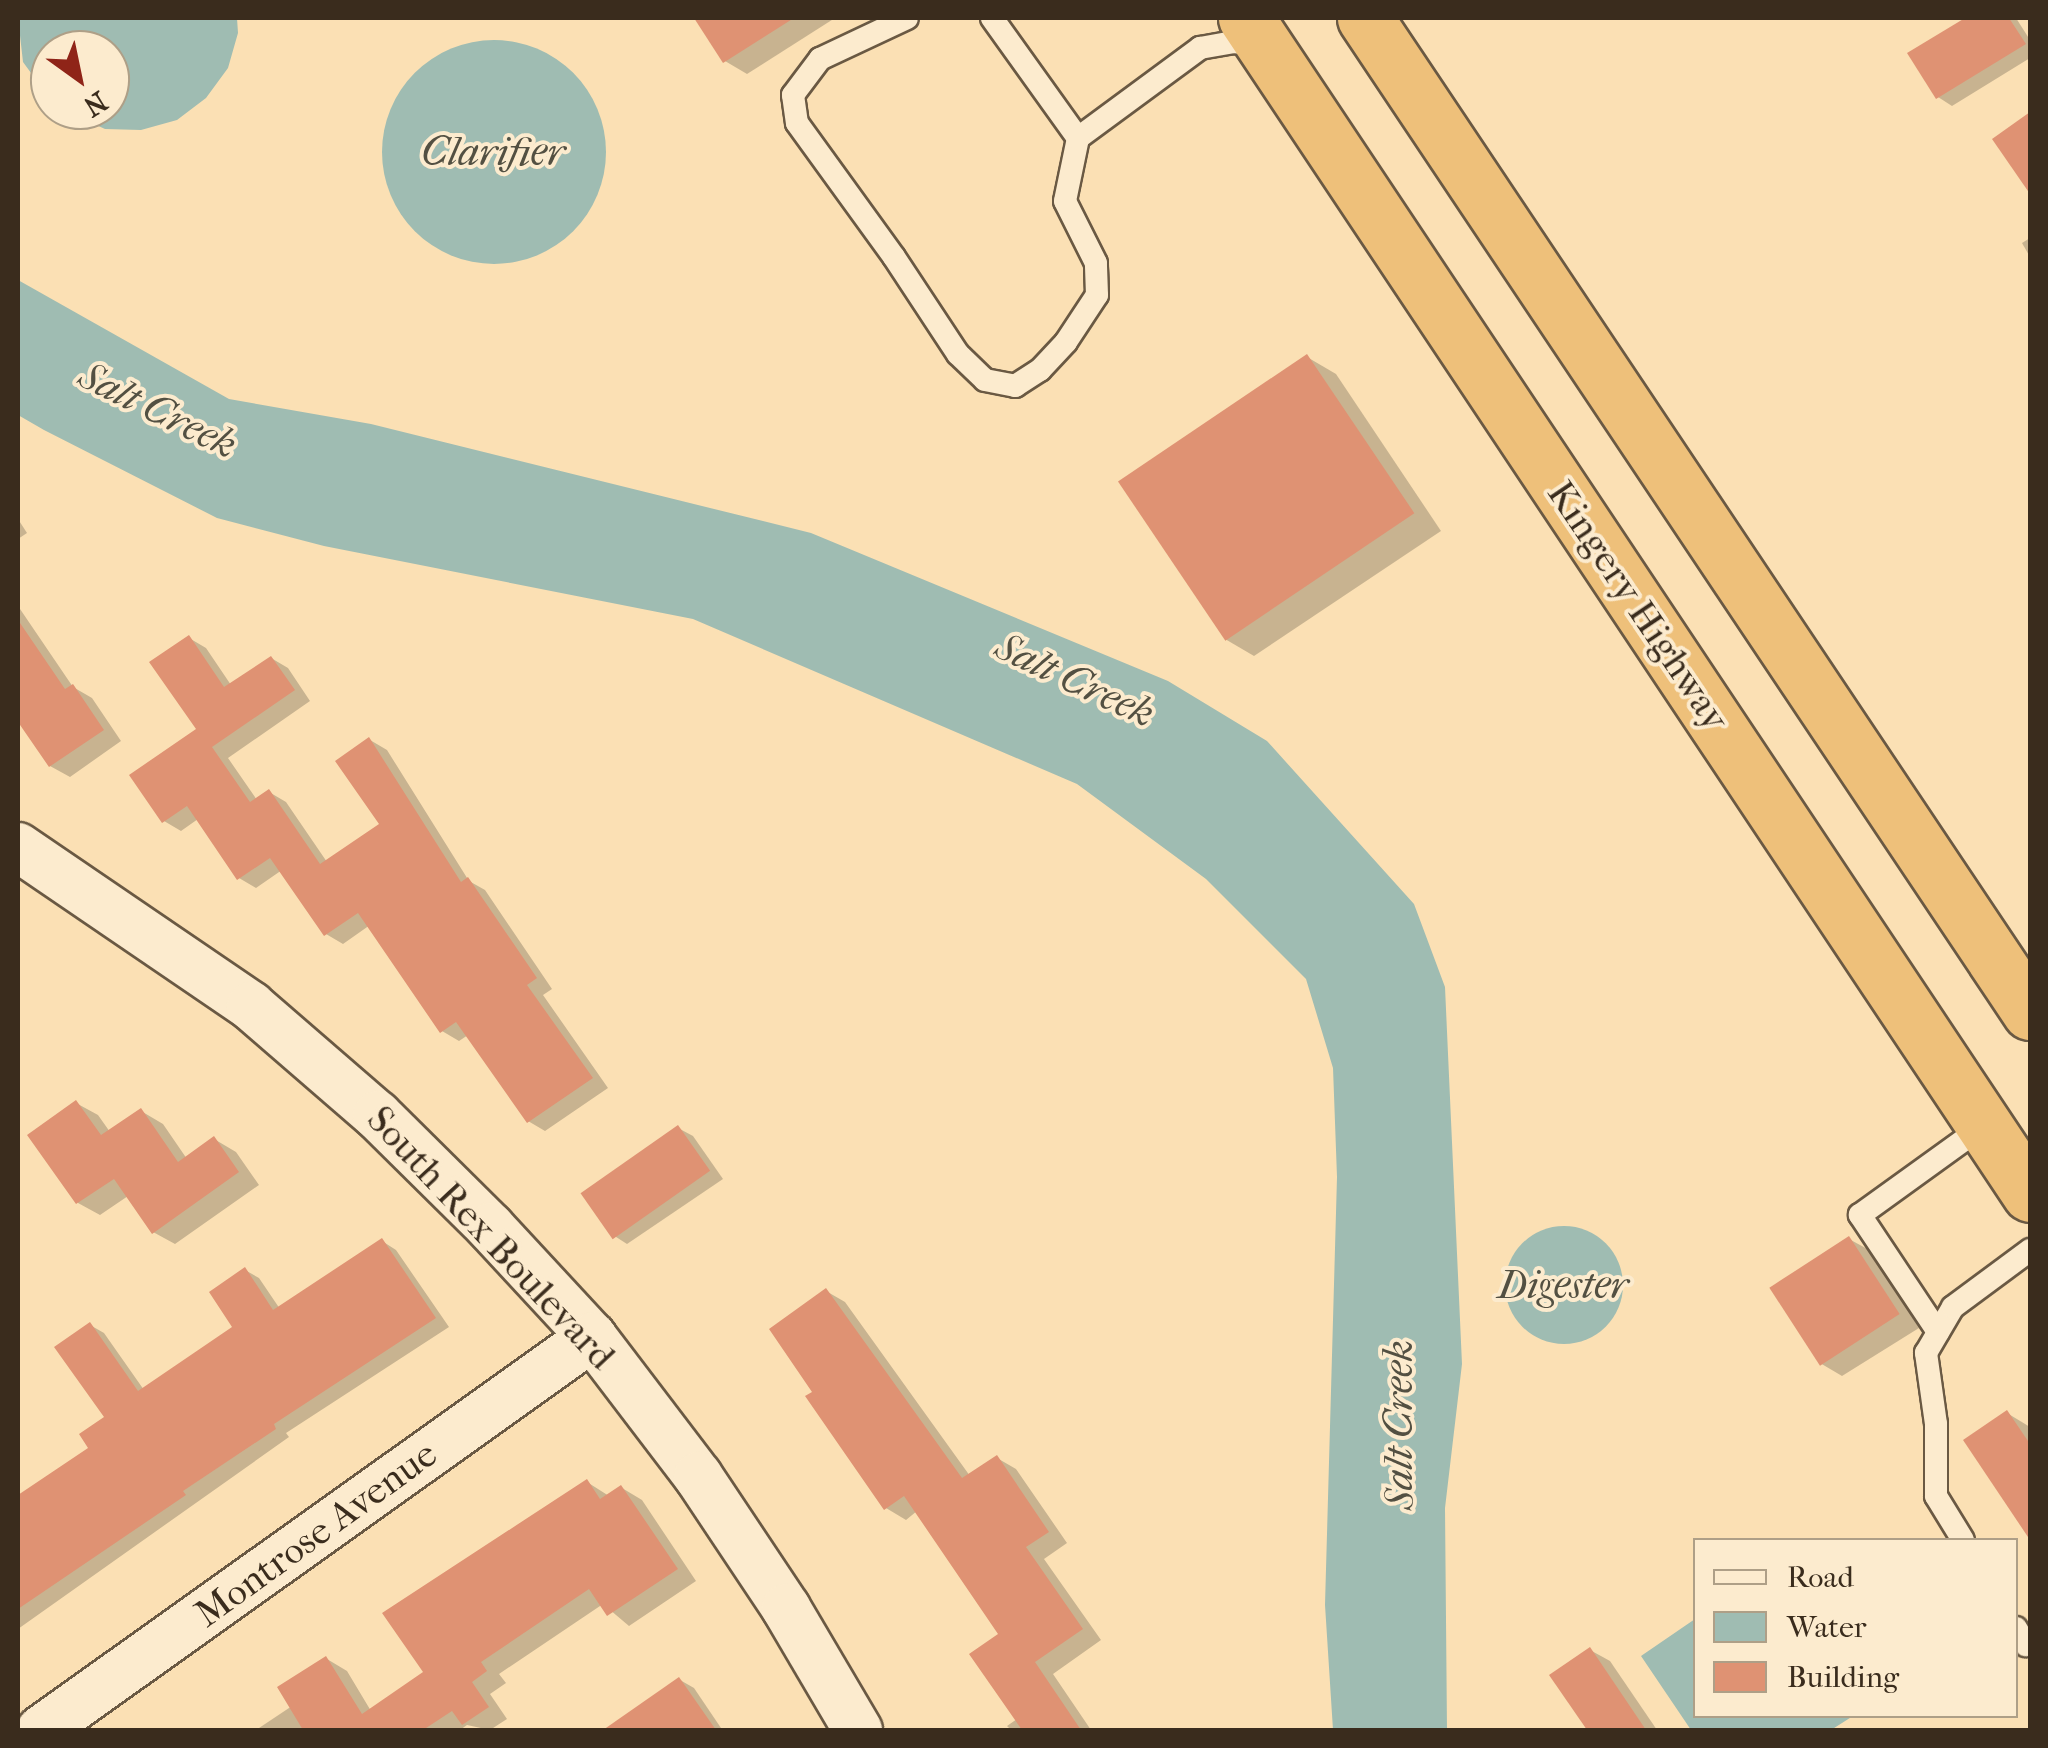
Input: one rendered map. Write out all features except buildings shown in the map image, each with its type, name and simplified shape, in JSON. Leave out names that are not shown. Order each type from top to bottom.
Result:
[{"type":"highway","points":[[1365,18],[2030,1012]]},
{"type":"highway","name":"Kingery Highway","points":[[1256,32],[2030,1194]]},
{"type":"street","name":"South Rex Boulevard","points":[[18,848],[251,1006],[377,1116],[490,1226],[592,1337],[698,1476],[786,1608],[858,1730]]},
{"type":"street","name":"Montrose Avenue","points":[[41,1730],[592,1337]]},
{"type":"lane","points":[[907,18],[820,59],[793,95],[796,123],[894,257],[947,340],[985,380],[1015,386],[1040,370],[1066,342],[1097,294],[1096,262],[1065,201],[1078,138],[1200,48],[1234,42],[1256,32]]},
{"type":"lane","points":[[992,18],[1078,138]]},
{"type":"lane","points":[[1938,1332],[1860,1215],[1984,1125]]},
{"type":"lane","points":[[1961,1538],[1936,1496],[1936,1424],[1926,1353],[1954,1307],[2030,1250]]},
{"type":"water","points":[[18,18],[237,18],[238,33],[228,68],[206,98],[177,120],[141,130],[130,130],[130,30],[30,30],[30,72],[23,62]]},
{"type":"water","name":"Clarifier","points":[[494,40],[537,48],[573,73],[598,109],[606,152],[598,195],[573,231],[537,256],[494,264],[451,256],[415,231],[390,195],[382,152],[390,109],[415,73],[451,48]]},
{"type":"water","name":"Salt Creek","points":[[18,280],[229,399],[371,424],[811,533],[1168,681],[1267,741],[1414,904],[1445,987],[1462,1364],[1445,1508],[1447,1730],[1333,1730],[1325,1605],[1337,1177],[1333,1068],[1306,979],[1206,879],[1077,784],[693,619],[324,546],[217,518],[44,430],[18,415]]},
{"type":"water","name":"Digester","points":[[1564,1226],[1587,1230],[1606,1243],[1619,1262],[1623,1285],[1619,1308],[1606,1327],[1587,1340],[1564,1344],[1541,1340],[1522,1327],[1509,1308],[1505,1285],[1509,1262],[1522,1243],[1541,1230]]},
{"type":"water","points":[[1693,1620],[1693,1718],[1850,1718],[1831,1730],[1691,1730],[1641,1656]]}]
